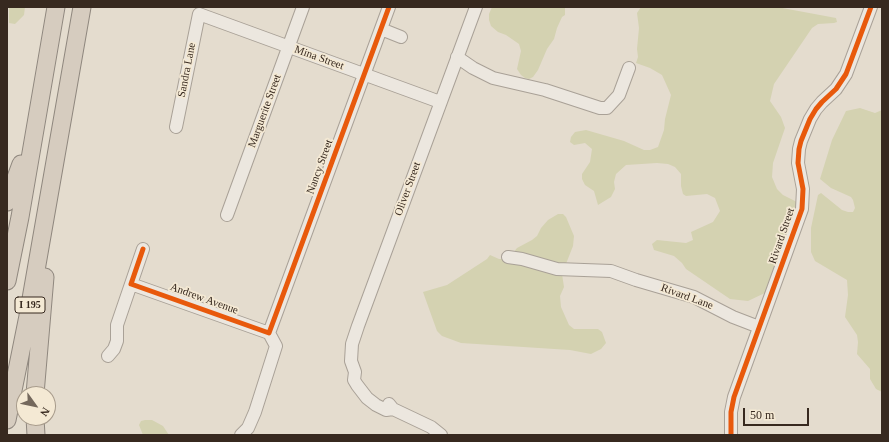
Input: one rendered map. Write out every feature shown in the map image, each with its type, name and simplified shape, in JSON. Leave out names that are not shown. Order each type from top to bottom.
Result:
[{"type":"highway","points":[[7,281],[20,217],[56,7]]},
{"type":"highway","name":"I 195","points":[[7,420],[51,189],[82,7]]},
{"type":"highway","points":[[7,202],[40,104]]},
{"type":"highway","points":[[37,386],[51,189]]},
{"type":"street","name":"Marguerite Street","points":[[226,214],[303,7]]},
{"type":"street","name":"Nancy Street","points":[[269,333],[389,7]]},
{"type":"street","name":"Oliver Street","points":[[441,435],[431,427],[393,409],[386,410],[367,398],[356,385],[354,380],[355,372],[351,356],[354,338],[476,7]]},
{"type":"street","name":"Rivard Street","points":[[731,435],[731,412],[734,397],[802,209],[803,189],[798,163],[801,140],[810,118],[816,109],[836,88],[846,74],[871,7]]},
{"type":"street","name":"Mina Street","points":[[199,14],[440,102]]},
{"type":"street","name":"Sandra Lane","points":[[176,126],[199,14]]},
{"type":"street","points":[[381,29],[401,36]]},
{"type":"street","points":[[457,57],[473,68],[493,78],[545,90],[600,108],[607,108],[619,95],[629,68]]},
{"type":"street","points":[[108,356],[116,345],[117,325],[143,249]]},
{"type":"street","name":"Rivard Lane","points":[[508,257],[522,258],[557,269],[611,270],[636,280],[698,299],[733,317],[759,327]]},
{"type":"street","name":"Andrew Avenue","points":[[131,284],[269,333]]},
{"type":"street","points":[[241,435],[248,428],[255,412],[276,346],[269,333]]},
{"type":"shaded area","points":[[9,7],[25,7],[24,15],[15,24],[9,23]]},
{"type":"shaded area","points":[[492,7],[565,7],[565,15],[562,17],[554,39],[547,49],[538,70],[533,77],[529,79],[525,78],[517,69],[521,51],[519,44],[506,35],[498,32],[491,26],[489,14]]},
{"type":"shaded area","points":[[641,7],[777,7],[836,18],[837,22],[818,24],[812,28],[774,84],[770,101],[781,117],[785,128],[773,163],[772,177],[777,189],[783,195],[797,202],[798,205],[769,291],[748,301],[730,299],[686,269],[674,256],[654,250],[652,244],[657,240],[686,243],[693,240],[691,232],[713,222],[720,211],[715,198],[707,194],[686,196],[683,194],[681,174],[675,167],[668,164],[657,163],[626,165],[616,174],[614,182],[615,189],[611,197],[598,205],[594,191],[585,185],[582,179],[582,174],[590,162],[592,149],[585,143],[574,145],[570,142],[571,137],[575,132],[586,130],[624,141],[644,150],[650,150],[658,147],[664,130],[671,95],[662,75],[650,68],[636,63],[638,57],[637,49],[639,28],[637,13]]},
{"type":"shaded area","points":[[860,108],[875,113],[882,110],[882,392],[876,389],[870,379],[870,369],[857,354],[857,335],[845,317],[848,295],[847,280],[815,261],[811,252],[811,228],[818,195],[821,193],[842,210],[853,212],[855,208],[851,197],[831,188],[820,179],[832,140],[846,111]]},
{"type":"shaded area","points":[[558,214],[563,214],[566,217],[574,236],[573,246],[562,274],[564,287],[560,296],[561,307],[569,325],[574,329],[598,329],[602,332],[606,343],[601,349],[591,354],[570,350],[461,343],[442,336],[437,331],[423,292],[447,285],[487,259],[490,255],[499,259],[508,259],[517,248],[537,236],[541,228],[548,220]]},
{"type":"shaded area","points":[[152,420],[163,426],[169,435],[143,435],[139,425],[141,421]]},
{"type":"cycle path","points":[[143,249],[131,284],[269,333],[389,7]]},
{"type":"cycle path","points":[[731,435],[731,412],[734,397],[802,209],[803,189],[798,163],[801,141],[816,109],[836,89],[846,74],[871,7]]}]
